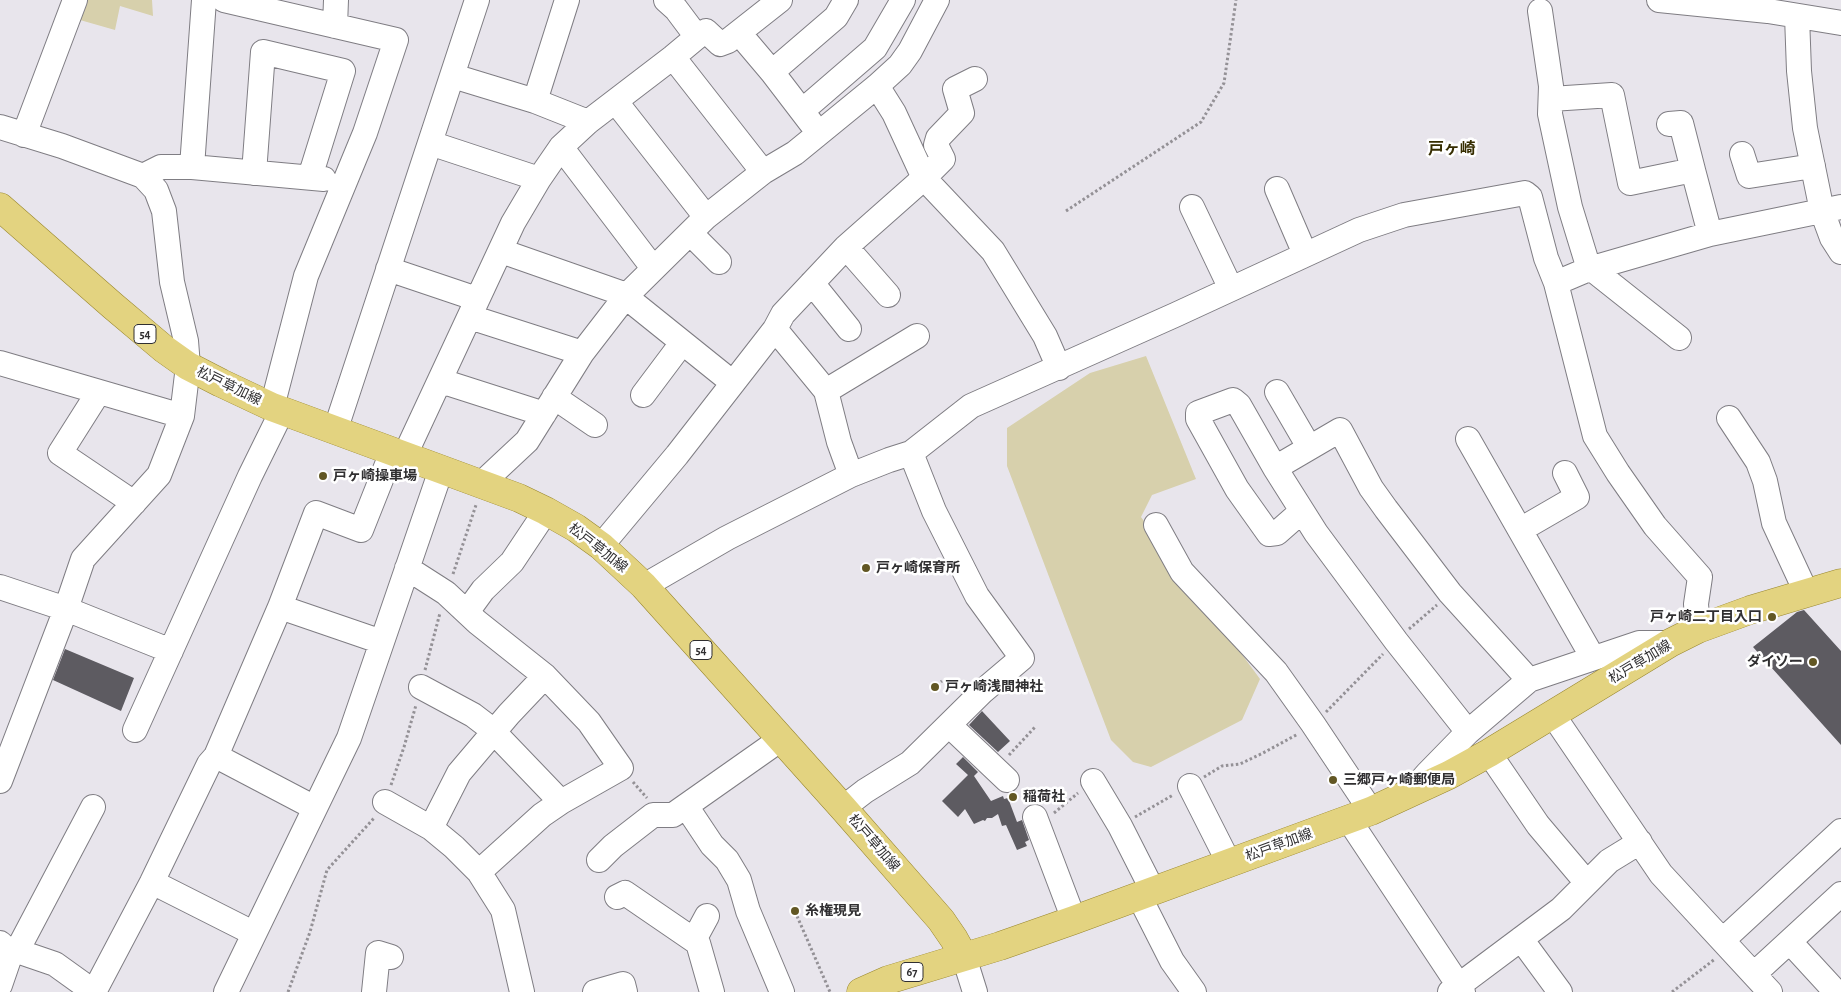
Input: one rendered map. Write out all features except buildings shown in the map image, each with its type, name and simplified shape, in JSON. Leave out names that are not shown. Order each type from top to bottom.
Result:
[{"type":"main road","name":"松戸草加線","points":[[0,207],[113,306],[164,349],[188,366],[277,409],[398,455],[482,484],[546,511],[576,528],[601,546],[644,586],[843,808],[942,920],[964,956],[1074,920],[1360,815],[1449,775],[1489,753],[1670,643],[1698,629],[1750,610],[1841,583]]},
{"type":"main road","name":"67","points":[[861,992],[888,980],[964,956]]},
{"type":"street","points":[[24,134],[75,0]]},
{"type":"street","points":[[192,167],[204,0]]},
{"type":"street","points":[[135,730],[250,476],[277,409],[306,276],[365,133],[396,40],[224,0]]},
{"type":"street","points":[[334,26],[336,0]]},
{"type":"street","points":[[334,431],[477,0]]},
{"type":"street","points":[[535,101],[567,0]]},
{"type":"street","points":[[666,0],[676,9],[697,37]]},
{"type":"street","points":[[9,949],[55,964],[94,992],[152,882],[209,764],[216,756],[280,607],[316,513],[361,530],[398,455],[441,381],[513,223],[539,179],[561,147],[588,122],[697,37],[706,31],[720,44],[728,41],[780,0]]},
{"type":"street","points":[[772,72],[836,17],[846,0]]},
{"type":"street","points":[[739,33],[807,118],[875,48],[903,0]]},
{"type":"street","points":[[482,484],[527,441],[582,352],[626,296],[698,225],[763,172],[795,153],[900,65],[910,51],[937,0]]},
{"type":"street","points":[[1660,0],[1768,11],[1841,23]]},
{"type":"street","points":[[1540,11],[1551,86],[1550,114],[1570,207],[1591,269],[1679,338]]},
{"type":"street","points":[[1797,16],[1805,128],[1813,166],[1832,209],[1832,238],[1841,252]]},
{"type":"street","points":[[254,172],[263,52],[343,71],[310,177]]},
{"type":"street","points":[[673,57],[763,172]]},
{"type":"street","points":[[453,76],[535,101],[588,122]]},
{"type":"street","points":[[601,546],[677,455],[775,329],[783,314],[846,247],[943,159],[936,145],[938,138],[962,114],[955,89],[975,80]]},
{"type":"street","points":[[877,86],[894,113],[924,178],[993,251],[1045,336],[1059,368]]},
{"type":"street","points":[[1551,99],[1612,95],[1630,183],[1693,170]]},
{"type":"street","points":[[616,102],[698,225],[719,262]]},
{"type":"street","points":[[1669,124],[1681,123],[1710,234]]},
{"type":"street","points":[[0,127],[144,176],[156,190],[164,211],[172,282],[186,341],[188,366],[182,416],[159,474],[83,559],[66,609],[0,781]]},
{"type":"street","points":[[430,143],[539,179]]},
{"type":"street","points":[[561,147],[653,268]]},
{"type":"street","points":[[1742,154],[1749,176],[1813,166]]},
{"type":"street","points":[[144,176],[161,166],[254,172],[345,181]]},
{"type":"street","points":[[1277,189],[1305,254]]},
{"type":"street","points":[[644,586],[727,538],[852,475],[911,453],[971,406],[1059,368],[1305,254],[1368,226],[1404,215],[1525,193],[1530,197],[1546,258],[1556,283],[1595,436],[1618,473],[1656,526],[1700,577],[1696,604],[1698,629]]},
{"type":"street","points":[[1192,207],[1231,288]]},
{"type":"street","points":[[1556,283],[1591,269],[1710,234],[1832,209]]},
{"type":"street","points":[[846,247],[888,295]]},
{"type":"street","points":[[501,251],[621,292],[733,383]]},
{"type":"street","points":[[388,269],[474,308],[582,352]]},
{"type":"street","points":[[812,283],[849,329]]},
{"type":"street","points":[[775,329],[826,391],[839,442],[852,475]]},
{"type":"street","points":[[826,391],[917,336]]},
{"type":"street","points":[[643,395],[682,343]]},
{"type":"street","points":[[0,363],[182,416]]},
{"type":"street","points":[[441,381],[549,406],[595,425]]},
{"type":"street","points":[[1277,392],[1309,447]]},
{"type":"street","points":[[98,393],[60,453],[134,503]]},
{"type":"street","points":[[1302,511],[1277,533],[1269,534],[1237,489],[1198,420],[1198,412],[1233,400],[1239,405],[1275,468],[1316,533],[1390,633],[1468,732]]},
{"type":"street","points":[[1728,418],[1758,462],[1765,481],[1774,523],[1806,592]]},
{"type":"street","points":[[1275,468],[1340,430],[1371,488],[1392,517],[1450,593],[1529,680]]},
{"type":"street","points":[[1468,439],[1593,658]]},
{"type":"street","points":[[843,808],[865,791],[910,764],[983,691],[1022,658],[977,596],[934,511],[911,453]]},
{"type":"street","points":[[226,992],[349,738],[441,470]]},
{"type":"street","points":[[1520,530],[1576,497],[1565,473]]},
{"type":"street","points":[[467,612],[483,590],[512,562],[546,511]]},
{"type":"street","points":[[1156,525],[1182,572],[1276,672],[1360,815],[1457,990],[1561,909],[1609,861],[1640,842]]},
{"type":"street","points":[[407,568],[446,593],[545,676],[588,722],[621,768],[542,815],[479,872]]},
{"type":"street","points":[[0,587],[66,609],[171,651]]},
{"type":"street","points":[[280,607],[382,642]]},
{"type":"street","points":[[1411,793],[1468,732],[1529,680],[1639,643],[1670,643]]},
{"type":"street","points":[[431,828],[459,773],[545,676]]},
{"type":"street","points":[[421,687],[474,715],[494,732],[561,802]]},
{"type":"street","points":[[1553,715],[1661,874],[1770,992]]},
{"type":"street","points":[[949,725],[1002,774]]},
{"type":"street","points":[[599,860],[613,846],[653,815],[673,815],[781,739]]},
{"type":"street","points":[[1489,753],[1538,826],[1587,883]]},
{"type":"street","points":[[216,756],[315,808]]},
{"type":"street","points":[[1093,781],[1120,826],[1172,961],[1194,992]]},
{"type":"street","points":[[1190,786],[1229,863]]},
{"type":"street","points":[[385,802],[431,828],[479,872],[503,910],[522,992]]},
{"type":"street","points":[[0,985],[9,949],[93,806]]},
{"type":"street","points":[[686,806],[712,844],[727,860],[739,880],[748,911],[782,992]]},
{"type":"street","points":[[1036,819],[1074,920]]},
{"type":"street","points":[[1726,944],[1841,831]]},
{"type":"street","points":[[152,882],[253,933]]},
{"type":"street","points":[[617,897],[625,892],[698,943],[712,992]]},
{"type":"street","points":[[1754,974],[1841,894]]},
{"type":"street","points":[[694,940],[708,916]]},
{"type":"street","points":[[1521,940],[1560,992]]},
{"type":"street","points":[[1790,942],[1836,992]]},
{"type":"street","points":[[374,992],[378,953],[391,957]]},
{"type":"street","points":[[964,956],[975,992]]},
{"type":"street","points":[[595,992],[623,984],[625,992]]},
{"type":"path","points":[[1066,211],[1200,122],[1224,83],[1236,0]]},
{"type":"path","points":[[288,992],[310,932],[327,870],[383,808],[404,748],[446,593],[482,484]]},
{"type":"path","points":[[938,684],[942,681]]},
{"type":"path","points":[[1002,774],[1036,726]]},
{"type":"path","points":[[621,768],[663,815]]},
{"type":"path","points":[[1036,819],[1058,810],[1093,781]]},
{"type":"path","points":[[796,916],[830,992]]},
{"type":"path","points":[[1672,992],[1726,944]]},
{"type":"shaded area","points":[[81,0],[152,0],[153,16],[120,6],[115,30],[73,18]]},
{"type":"shaded area","points":[[1146,356],[1196,479],[1152,495],[1141,517],[1260,679],[1242,720],[1151,767],[1133,762],[1111,740],[1007,466],[1007,428],[1090,373]]},
{"type":"place","name":"戸ヶ崎操車場","points":[[323,476]]},
{"type":"place","name":"戸ヶ崎保育所","points":[[866,568]]},
{"type":"place","name":"戸ヶ崎二丁目入口","points":[[1772,617]]},
{"type":"place","name":"ダイソー","points":[[1813,662]]},
{"type":"place","name":"戸ヶ崎浅間神社","points":[[935,687]]},
{"type":"place","name":"三郷戸ヶ崎郵便局","points":[[1333,780]]},
{"type":"place","name":"稲荷社","points":[[1013,797]]},
{"type":"place","name":"糸権現見","points":[[795,911]]},
{"type":"district","name":"戸ヶ崎","points":[[1452,149]]}]
